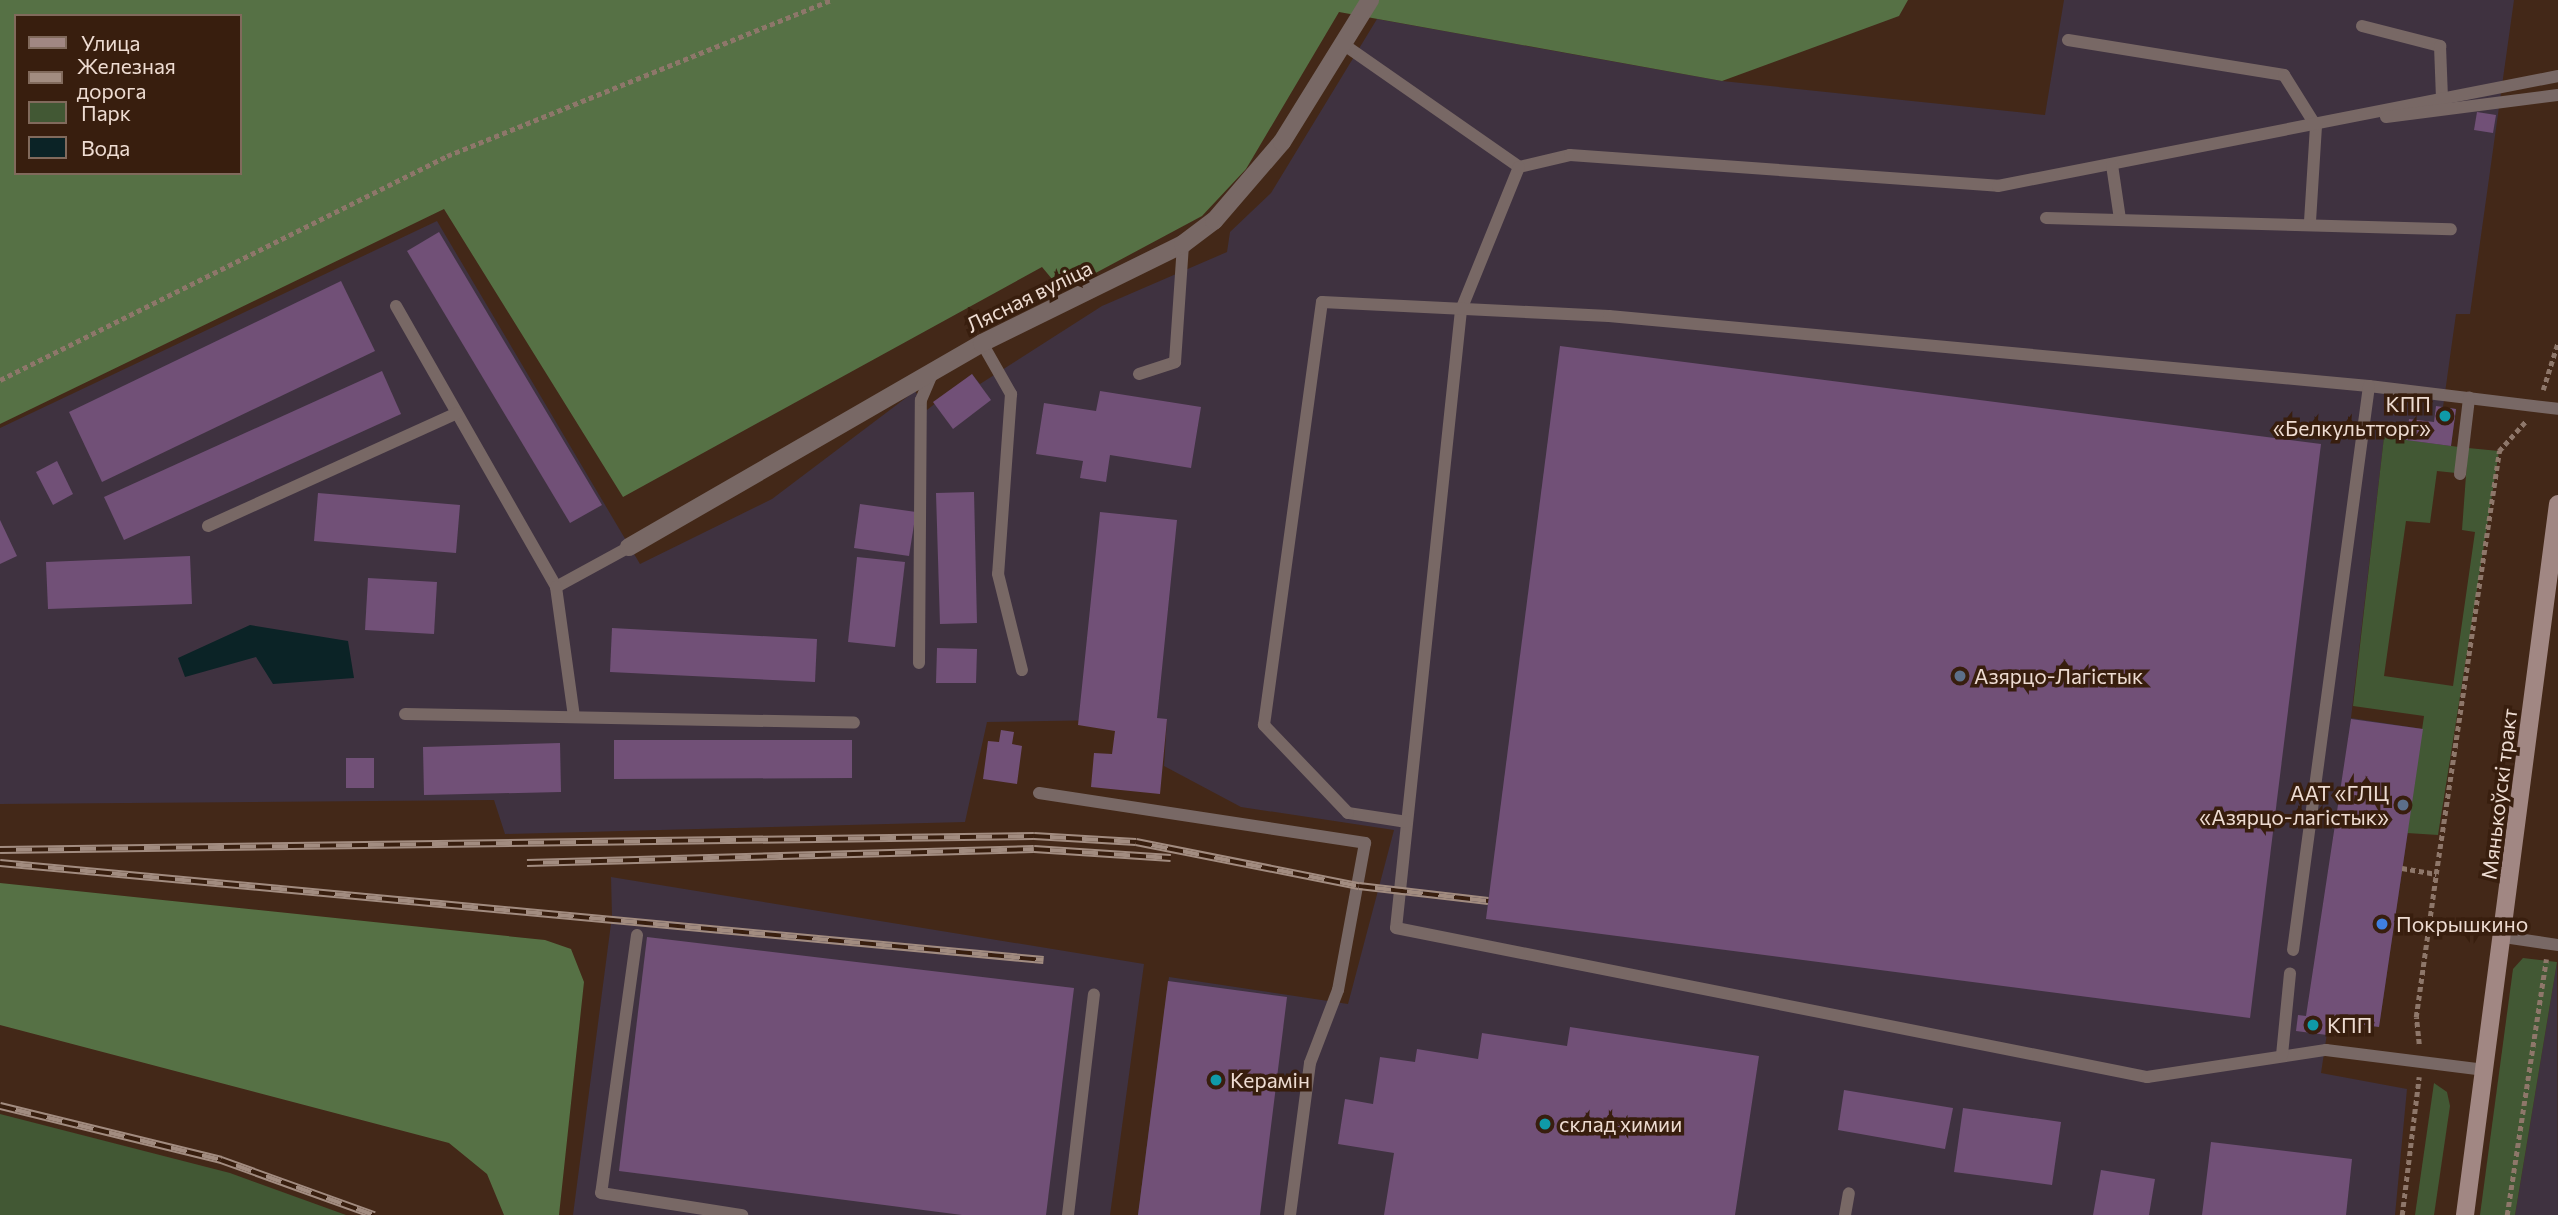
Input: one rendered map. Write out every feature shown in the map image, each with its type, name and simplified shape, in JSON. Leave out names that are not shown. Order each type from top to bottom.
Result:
[{"type":"street","name":"Лясная вуліца","points":[[629,547],[934,369],[1183,244],[1214,221],[1282,142],[1370,0]]},
{"type":"street","name":"Мянькоўскі тракт","points":[[2465,1215],[2504,937],[2558,504]]},
{"type":"lane","points":[[2362,26],[2440,46],[2442,97]]},
{"type":"lane","points":[[2068,40],[2284,75],[2316,126],[2310,221]]},
{"type":"lane","points":[[1343,44],[1519,167],[1570,155],[1998,186],[2316,126],[2442,97],[2558,76]]},
{"type":"lane","points":[[2316,126],[2558,95]]},
{"type":"lane","points":[[2112,165],[2120,219]]},
{"type":"lane","points":[[1519,167],[1461,310],[1396,928],[2147,1077],[2326,1050],[2485,1070]]},
{"type":"lane","points":[[2046,218],[2310,221],[2451,229]]},
{"type":"lane","points":[[1139,374],[1175,362],[1183,244]]},
{"type":"lane","points":[[1407,822],[1348,813],[1264,725],[1322,303],[1609,316],[2369,386],[2558,409]]},
{"type":"lane","points":[[396,306],[556,587],[574,717]]},
{"type":"lane","points":[[982,343],[1011,394],[998,574],[1022,670]]},
{"type":"lane","points":[[919,663],[921,400],[934,369]]},
{"type":"lane","points":[[2293,950],[2369,386]]},
{"type":"lane","points":[[2460,474],[2469,398]]},
{"type":"lane","points":[[208,526],[457,413]]},
{"type":"lane","points":[[556,587],[629,547]]},
{"type":"lane","points":[[405,714],[854,723]]},
{"type":"lane","points":[[1039,793],[1365,843],[1338,990],[1310,1063],[1290,1215]]},
{"type":"lane","points":[[637,935],[601,1193],[741,1215]]},
{"type":"lane","points":[[2504,937],[2553,944]]},
{"type":"lane","points":[[2281,1055],[2290,973]]},
{"type":"lane","points":[[1068,1215],[1094,995]]},
{"type":"lane","points":[[1845,1215],[1849,1193]]},
{"type":"path","points":[[0,380],[447,156],[831,0]]},
{"type":"path","points":[[2402,1215],[2421,1062],[2416,1017],[2499,451],[2538,407],[2558,342]]},
{"type":"path","points":[[2402,868],[2436,874]]},
{"type":"path","points":[[2507,1215],[2553,944]]},
{"type":"shaded area","points":[[2064,0],[2514,0],[2470,314],[2456,314],[2443,407],[2456,409],[2451,446],[2384,438],[2351,718],[2423,729],[2379,1027],[2329,1020],[2321,1073],[2407,1089],[2395,1215],[1138,1215],[1169,977],[1348,1004],[1394,830],[1241,807],[1164,766],[1167,719],[987,722],[965,822],[505,834],[494,800],[0,804],[0,428],[437,221],[640,564],[772,499],[915,391],[927,410],[972,374],[980,384],[1102,306],[1227,252],[1230,232],[1271,193],[1377,19],[1722,81],[2045,115]]},
{"type":"shaded area","points":[[611,877],[1144,964],[1110,1215],[573,1215],[612,916]]},
{"type":"shaded area","points":[[2557,962],[2558,1215],[2515,1215]]},
{"type":"green space","points":[[0,0],[1908,0],[1899,16],[1722,81],[1339,12],[1246,169],[1202,216],[1062,291],[1042,267],[623,497],[444,209],[0,424]]},
{"type":"green space","points":[[2384,437],[2459,447],[2456,473],[2437,471],[2430,523],[2406,521],[2384,676],[2453,686],[2475,532],[2462,530],[2468,448],[2499,451],[2438,835],[2407,833],[2424,716],[2353,706]]},
{"type":"green space","points":[[0,883],[545,940],[571,949],[584,982],[559,1215],[504,1215],[487,1174],[449,1143],[0,1025]]},
{"type":"green space","points":[[2523,958],[2557,962],[2515,1215],[2480,1215],[2513,969]]},
{"type":"green space","points":[[2434,1083],[2447,1092],[2450,1106],[2434,1215],[2415,1215]]},
{"type":"green space","points":[[0,1114],[230,1173],[346,1215],[0,1215]]},
{"type":"water","points":[[250,625],[348,641],[354,678],[273,684],[256,657],[185,677],[178,658]]},
{"type":"building","points":[[2477,112],[2496,115],[2493,133],[2474,130]]},
{"type":"building","points":[[439,232],[602,505],[570,523],[407,251]]},
{"type":"building","points":[[341,281],[375,351],[102,482],[69,412]]},
{"type":"building","points":[[1560,346],[2321,444],[2250,1018],[1486,919]]},
{"type":"building","points":[[382,371],[401,414],[124,540],[104,497]]},
{"type":"building","points":[[972,374],[991,400],[953,429],[933,402]]},
{"type":"building","points":[[1100,391],[1201,407],[1191,468],[1110,455],[1106,482],[1080,478],[1083,461],[1036,454],[1044,403],[1096,411]]},
{"type":"building","points":[[2436,406],[2456,409],[2451,446],[2406,440],[2409,419],[2434,422]]},
{"type":"building","points":[[57,461],[73,494],[53,505],[36,472]]},
{"type":"building","points":[[974,492],[977,623],[940,624],[936,493]]},
{"type":"building","points":[[318,493],[460,505],[456,553],[314,541]]},
{"type":"building","points":[[860,504],[916,512],[909,556],[854,548]]},
{"type":"building","points":[[1100,512],[1177,520],[1157,718],[1167,719],[1160,794],[1091,787],[1094,753],[1112,754],[1115,731],[1078,725]]},
{"type":"building","points":[[0,520],[17,556],[0,564]]},
{"type":"building","points":[[190,556],[192,604],[48,609],[46,562]]},
{"type":"building","points":[[857,557],[905,562],[895,647],[848,642]]},
{"type":"building","points":[[368,578],[437,582],[434,634],[365,630]]},
{"type":"building","points":[[612,628],[817,639],[815,682],[610,672]]},
{"type":"building","points":[[937,648],[977,649],[976,683],[936,683]]},
{"type":"building","points":[[2351,719],[2423,729],[2379,1027],[2329,1020],[2327,1035],[2296,1031],[2298,1015],[2306,1016]]},
{"type":"building","points":[[1001,730],[1014,732],[1012,744],[1022,746],[1017,784],[983,779],[988,741],[999,742]]},
{"type":"building","points":[[614,740],[852,740],[852,778],[614,779]]},
{"type":"building","points":[[560,743],[561,792],[424,795],[423,747]]},
{"type":"building","points":[[346,758],[374,758],[374,788],[346,788]]},
{"type":"building","points":[[647,937],[1074,988],[1046,1215],[962,1215],[619,1171]]},
{"type":"building","name":"Керамін","points":[[1168,981],[1287,997],[1260,1215],[1138,1215]]},
{"type":"building","name":"склад химии","points":[[1570,1027],[1759,1056],[1735,1215],[1384,1215],[1394,1153],[1338,1144],[1345,1099],[1373,1104],[1380,1057],[1415,1062],[1417,1049],[1478,1059],[1482,1033],[1567,1046]]},
{"type":"building","points":[[1844,1090],[1953,1108],[1945,1149],[1838,1130]]},
{"type":"building","points":[[1963,1108],[2061,1122],[2052,1185],[1954,1172]]},
{"type":"building","points":[[2211,1142],[2352,1159],[2346,1215],[2202,1215]]},
{"type":"building","points":[[2101,1170],[2155,1179],[2149,1215],[2093,1215]]},
{"type":"railway","points":[[0,850],[1034,836],[1136,842],[1359,886],[1488,901]]},
{"type":"railway","points":[[527,863],[1034,849],[1171,858]]},
{"type":"railway","points":[[0,863],[1043,960]]},
{"type":"railway","points":[[0,1106],[221,1160],[374,1215]]},
{"type":"place","name":"КПП «Белкультторг»","points":[[2445,416]]},
{"type":"place","name":"Азярцо-Лагістык","points":[[1960,676]]},
{"type":"place","name":"ААТ «ГЛЦ «Азярцо-лагістык»","points":[[2403,805]]},
{"type":"place","name":"Покрышкино","points":[[2382,924]]},
{"type":"place","name":"КПП","points":[[2313,1025]]},
{"type":"place","name":"Керамін","points":[[1216,1080]]},
{"type":"place","name":"склад химии","points":[[1545,1124]]}]
